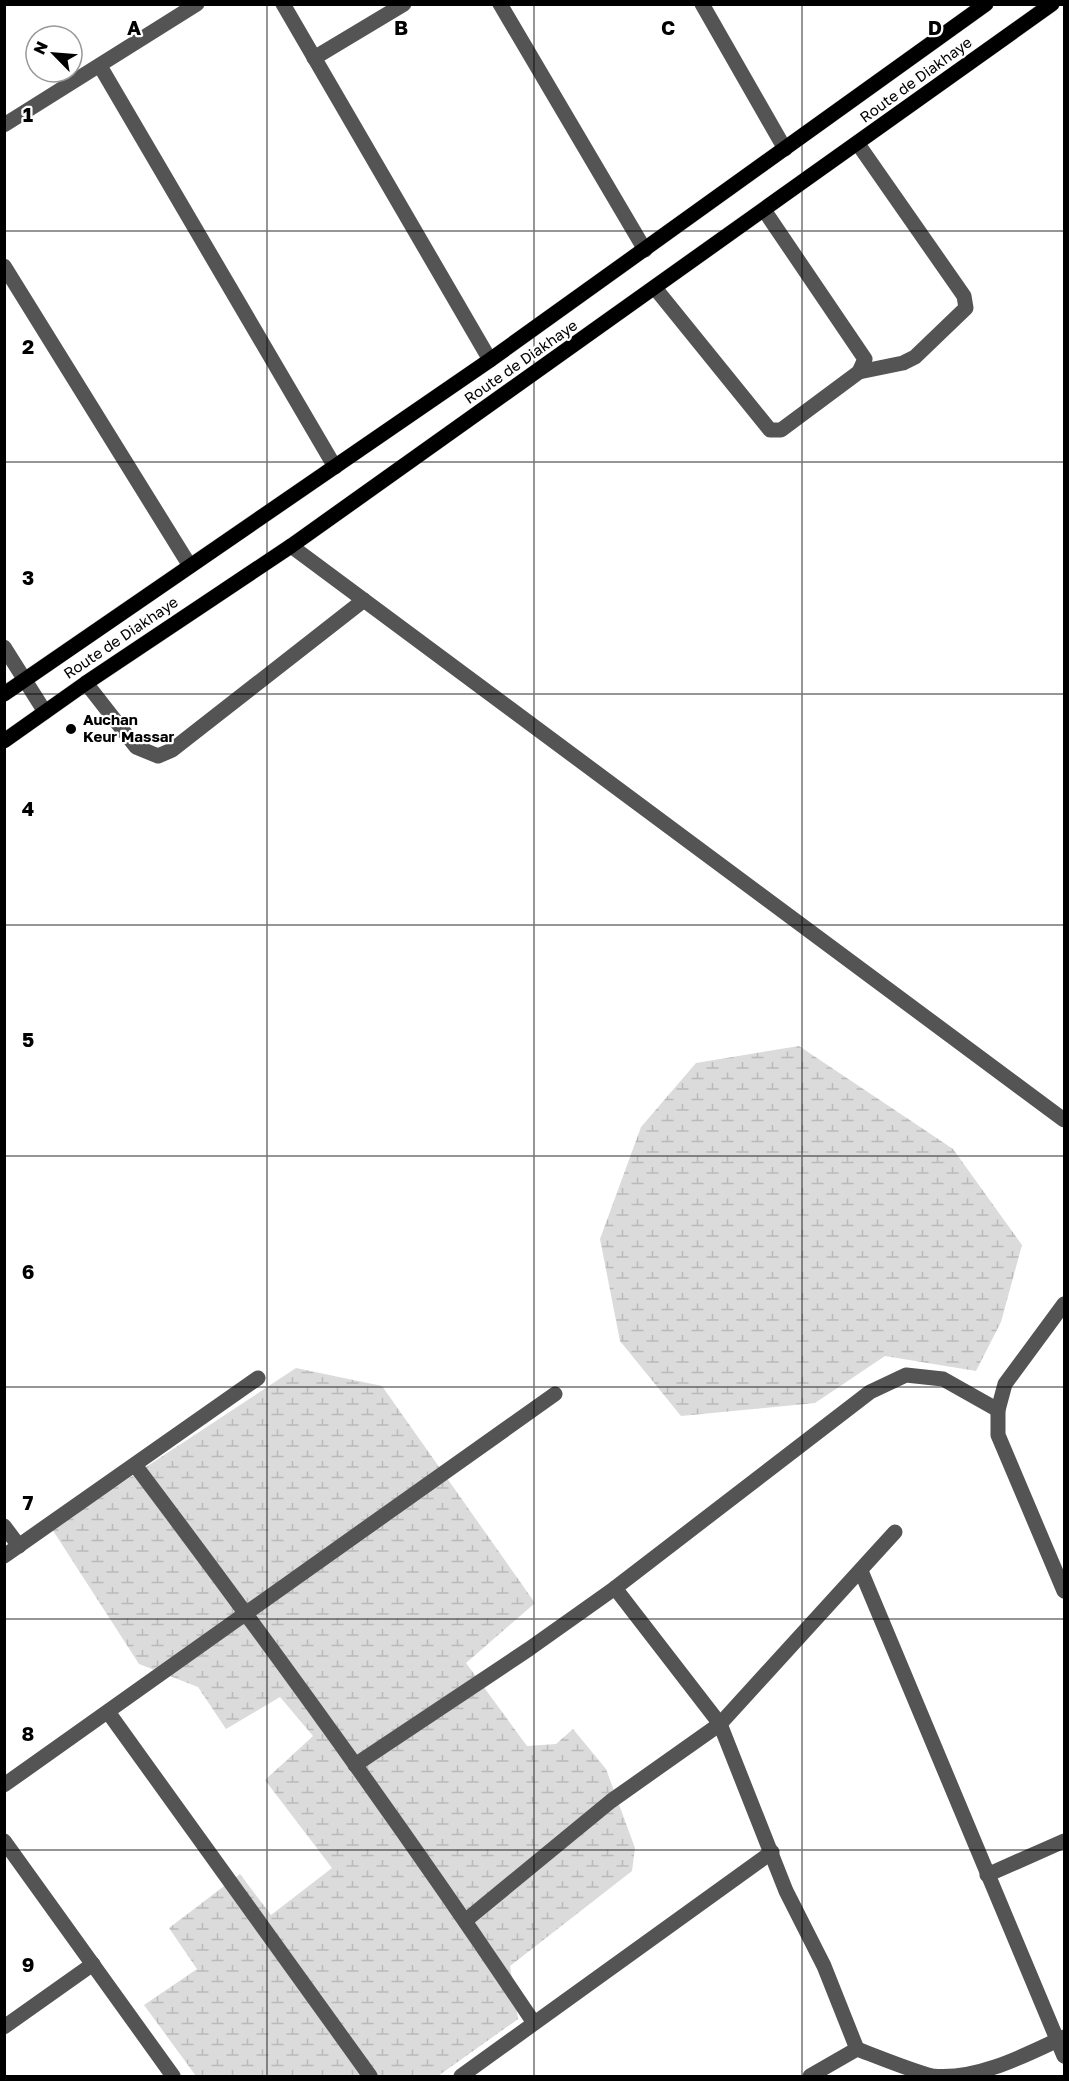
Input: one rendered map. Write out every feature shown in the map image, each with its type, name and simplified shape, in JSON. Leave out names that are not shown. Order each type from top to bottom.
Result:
[{"type":"main road","name":"Route de Diakhaye","points":[[4,694],[490,360],[986,4]]},
{"type":"main road","name":"Route de Diakhaye","points":[[4,741],[86,683],[291,546],[1052,4]]},
{"type":"street","points":[[4,125],[197,4]]},
{"type":"street","points":[[283,4],[490,360]]},
{"type":"street","points":[[314,58],[404,4]]},
{"type":"street","points":[[500,4],[645,250]]},
{"type":"street","points":[[702,4],[785,149]]},
{"type":"street","points":[[100,66],[335,467]]},
{"type":"street","points":[[655,288],[770,430],[781,430],[859,372],[903,363],[915,357],[966,308],[964,296],[858,144]]},
{"type":"street","points":[[764,210],[865,359],[859,372]]},
{"type":"street","points":[[4,266],[190,566]]},
{"type":"street","points":[[291,546],[1065,1120]]},
{"type":"street","points":[[86,683],[136,747],[158,756],[172,750],[364,600]]},
{"type":"street","points":[[4,647],[45,712]]},
{"type":"street","points":[[1065,1304],[1005,1384],[998,1410],[998,1435],[1065,1591]]},
{"type":"street","points":[[355,1765],[529,1649],[615,1588],[870,1392],[906,1375],[943,1379],[998,1410]]},
{"type":"street","points":[[4,1557],[258,1378]]},
{"type":"street","points":[[4,1785],[555,1394]]},
{"type":"street","points":[[135,1465],[247,1613],[465,1921],[534,2024]]},
{"type":"street","points":[[4,1526],[19,1546]]},
{"type":"street","points":[[465,1921],[611,1801],[720,1724],[895,1532]]},
{"type":"street","points":[[861,1571],[987,1875],[1061,2039],[1065,2056]]},
{"type":"street","points":[[615,1588],[720,1724],[786,1890],[824,1966],[857,2049],[934,2076],[970,2076],[1025,2056],[1061,2039]]},
{"type":"street","points":[[108,1712],[370,2076]]},
{"type":"street","points":[[4,1841],[173,2076]]},
{"type":"street","points":[[987,1875],[1065,1841]]},
{"type":"street","points":[[461,2076],[772,1852]]},
{"type":"street","points":[[4,2027],[93,1964]]},
{"type":"street","points":[[810,2076],[857,2049]]},
{"type":"green space","points":[[799,1046],[953,1149],[1022,1245],[1001,1322],[976,1371],[885,1356],[815,1403],[681,1416],[620,1341],[600,1239],[641,1127],[696,1063]]},
{"type":"green space","points":[[296,1368],[382,1386],[535,1603],[466,1663],[527,1746],[556,1744],[573,1729],[606,1769],[635,1848],[632,1871],[510,1966],[518,2019],[438,2076],[196,2076],[144,2005],[197,1969],[169,1928],[240,1874],[271,1915],[332,1868],[265,1780],[313,1736],[280,1697],[226,1729],[198,1687],[139,1664],[52,1529]]},
{"type":"place","name":"Auchan Keur Massar","points":[[71,729]]}]
